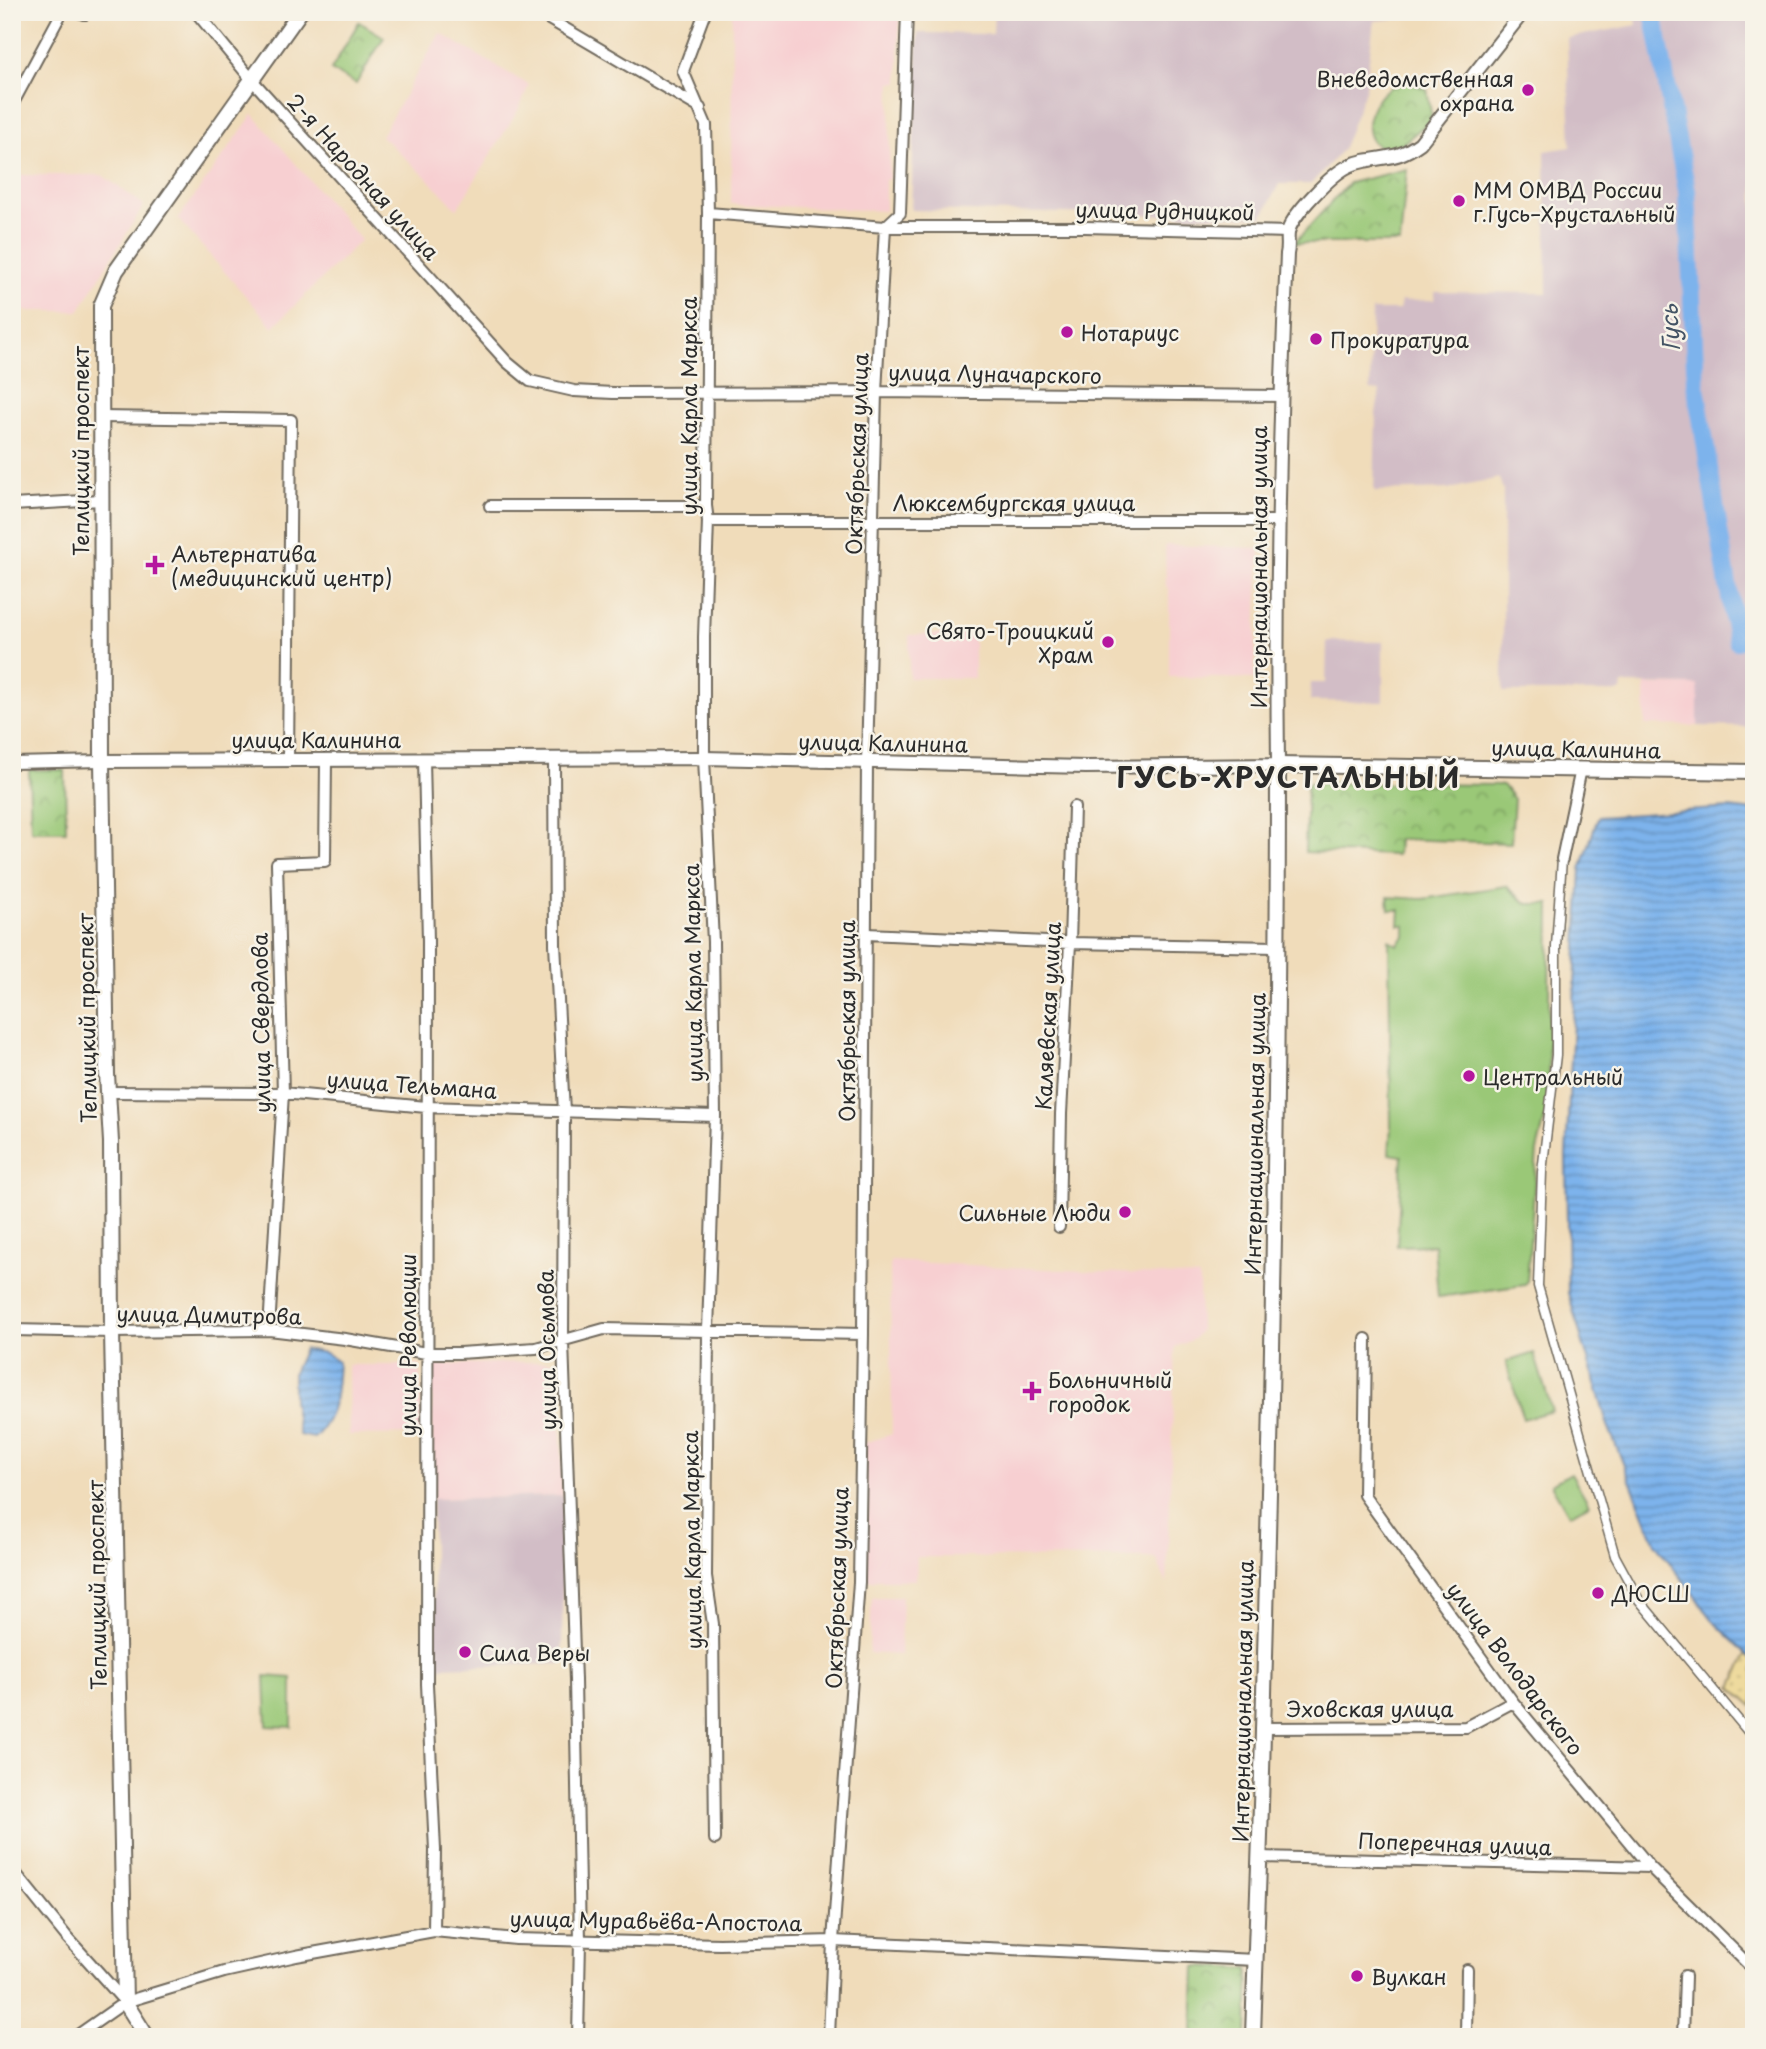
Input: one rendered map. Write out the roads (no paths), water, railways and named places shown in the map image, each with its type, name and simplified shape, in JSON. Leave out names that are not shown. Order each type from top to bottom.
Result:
[{"type":"main road","name":"Теплицкий проспект","points":[[125,2001],[102,761],[101,306],[116,271],[300,12]]},
{"type":"main road","name":"улица Калинина","points":[[1278,765],[1754,772]]},
{"type":"main road","name":"Интернациональная улица","points":[[1253,2037],[1278,1070],[1278,765]]},
{"type":"main road","points":[[125,2001],[147,2037]]},
{"type":"street","points":[[12,106],[62,12]]},
{"type":"street","points":[[79,12],[86,12]]},
{"type":"street","name":"2-я Народная улица","points":[[196,12],[252,80],[507,362]]},
{"type":"street","points":[[537,12],[700,108]]},
{"type":"street","name":"улица Карла Маркса","points":[[705,12],[683,71],[706,125],[708,213],[705,506],[708,522],[704,758],[713,942],[715,1116],[708,1331],[706,1576],[713,1624],[715,1839]]},
{"type":"street","name":"Октябрьская улица","points":[[830,2037],[833,1941],[859,1582],[867,763],[876,391],[885,227],[900,213],[907,12]]},
{"type":"street","points":[[1287,232],[1309,200],[1349,165],[1392,158],[1420,144],[1523,12]]},
{"type":"street","name":"улица Рудницкой","points":[[708,213],[885,227],[1085,227],[1287,232]]},
{"type":"street","name":"Интернациональная улица","points":[[1278,765],[1277,521],[1280,396],[1289,245],[1287,232]]},
{"type":"street","name":"улица Луначарского","points":[[507,362],[530,381],[574,391],[876,391],[1280,396]]},
{"type":"street","points":[[101,417],[291,420],[288,760]]},
{"type":"street","points":[[12,505],[101,500]]},
{"type":"street","points":[[490,506],[705,506]]},
{"type":"street","name":"Люксембургская улица","points":[[708,522],[1277,521]]},
{"type":"street","name":"улица Калинина","points":[[12,763],[704,758],[1086,767],[1278,765]]},
{"type":"street","name":"улица Революции","points":[[424,759],[428,941],[427,1684],[435,1850],[434,1930]]},
{"type":"street","name":"улица Осьмова","points":[[554,759],[555,944],[564,1112],[563,1342],[575,1680],[580,1941],[578,2037]]},
{"type":"street","name":"улица Свердлова","points":[[269,1330],[283,1093],[277,863],[325,861],[326,760]]},
{"type":"street","points":[[1581,769],[1562,859],[1556,946],[1556,1055],[1542,1172],[1538,1286],[1615,1556],[1639,1600],[1754,1739]]},
{"type":"street","name":"Каляевская улица","points":[[1059,1227],[1074,807]]},
{"type":"street","points":[[866,934],[1070,943],[1276,947]]},
{"type":"street","name":"улица Тельмана","points":[[107,1092],[283,1093],[426,1107],[715,1116]]},
{"type":"street","name":"улица Димитрова","points":[[12,1330],[269,1330],[345,1339],[426,1353],[536,1348],[604,1329],[863,1334]]},
{"type":"street","name":"улица Володарского","points":[[1366,1339],[1364,1495],[1513,1702],[1650,1867],[1754,1969]]},
{"type":"street","name":"Эховская улица","points":[[1263,1728],[1466,1727],[1513,1702]]},
{"type":"street","name":"Поперечная улица","points":[[1259,1857],[1650,1867]]},
{"type":"street","points":[[12,1870],[66,1936],[125,2001]]},
{"type":"street","name":"улица Муравьёва-Апостола","points":[[75,2037],[125,2001],[224,1972],[434,1930],[516,1939],[720,1944],[833,1941],[1256,1960]]},
{"type":"street","points":[[1466,2037],[1467,1970]]},
{"type":"street","points":[[1683,2037],[1685,1976]]},
{"type":"water","points":[[1729,808],[1754,811],[1754,1661],[1716,1624],[1655,1543],[1607,1423],[1568,1293],[1566,1156],[1581,869],[1598,817]]},
{"type":"water","points":[[304,1349],[325,1353],[338,1361],[336,1393],[331,1412],[322,1430],[314,1438],[299,1435],[293,1400],[293,1373]]},
{"type":"waterway","name":"Гусь","points":[[1653,12],[1687,191],[1696,387],[1737,641]]},
{"type":"place","name":"Вневедомственная охрана","points":[[1528,90]]},
{"type":"place","name":"ММ ОМВД России г.Гусь–Хрустальный","points":[[1459,201]]},
{"type":"place","name":"Нотариус","points":[[1067,332]]},
{"type":"place","name":"Прокуратура","points":[[1316,339]]},
{"type":"place","name":"Альтернатива (медицинский центр)","points":[[155,565]]},
{"type":"place","name":"Свято-Троицкий Храм","points":[[1108,642]]},
{"type":"place","name":"Центральный","points":[[1469,1076]]},
{"type":"place","name":"Сильные Люди","points":[[1125,1212]]},
{"type":"place","name":"Больничный городок","points":[[1032,1391]]},
{"type":"place","name":"ДЮСШ","points":[[1598,1593]]},
{"type":"place","name":"Сила Веры","points":[[465,1652]]},
{"type":"place","name":"Вулкан","points":[[1357,1976]]},
{"type":"district","name":"ГУСЬ-ХРУСТАЛЬНЫЙ","points":[[1289,776]]}]
